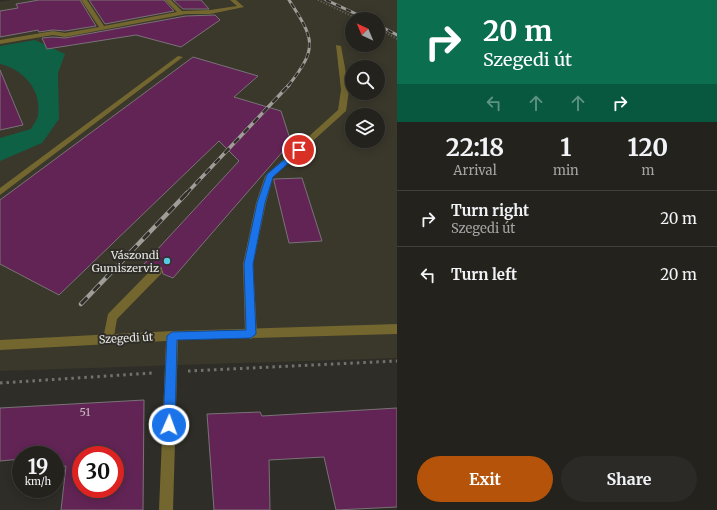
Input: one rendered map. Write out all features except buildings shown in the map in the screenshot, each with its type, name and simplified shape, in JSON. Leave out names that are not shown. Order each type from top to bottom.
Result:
[{"type":"street","points":[[84,0],[103,28]]},
{"type":"street","points":[[168,0],[181,12]]},
{"type":"street","points":[[0,42],[54,33],[65,35],[181,12],[210,12],[241,7],[233,0]]},
{"type":"street","points":[[251,334],[248,264],[261,203],[269,176],[342,111],[345,90],[338,46]]},
{"type":"street","points":[[0,192],[180,57]]},
{"type":"street","points":[[109,339],[112,317],[157,271]]},
{"type":"street","name":"Szegedi út","points":[[0,345],[172,336],[397,329]]},
{"type":"street","points":[[166,510],[172,336]]},
{"type":"path","points":[[318,0],[345,13]]},
{"type":"path","points":[[385,32],[397,39]]},
{"type":"path","points":[[0,383],[171,372],[397,361]]},
{"type":"shaded area","points":[[11,0],[397,0],[397,358],[0,371],[0,2]]},
{"type":"green space","points":[[35,40],[65,54],[58,73],[59,119],[42,143],[0,161],[0,138],[31,129],[38,117],[38,106],[34,89],[29,82],[16,71],[0,64],[0,46]]},
{"type":"railway","points":[[288,86],[305,62],[309,52],[310,43],[304,24],[289,0]]},
{"type":"railway","points":[[326,0],[352,12]]},
{"type":"railway","points":[[385,29],[397,35]]},
{"type":"railway","points":[[186,194],[289,85]]},
{"type":"railway","points":[[81,304],[187,193]]},
{"type":"place","name":"Vászondi Gumiszerviz","points":[[167,261]]},
{"type":"route","points":[[169,425],[172,336],[251,334],[248,264],[261,203],[269,176],[299,150]]}]
